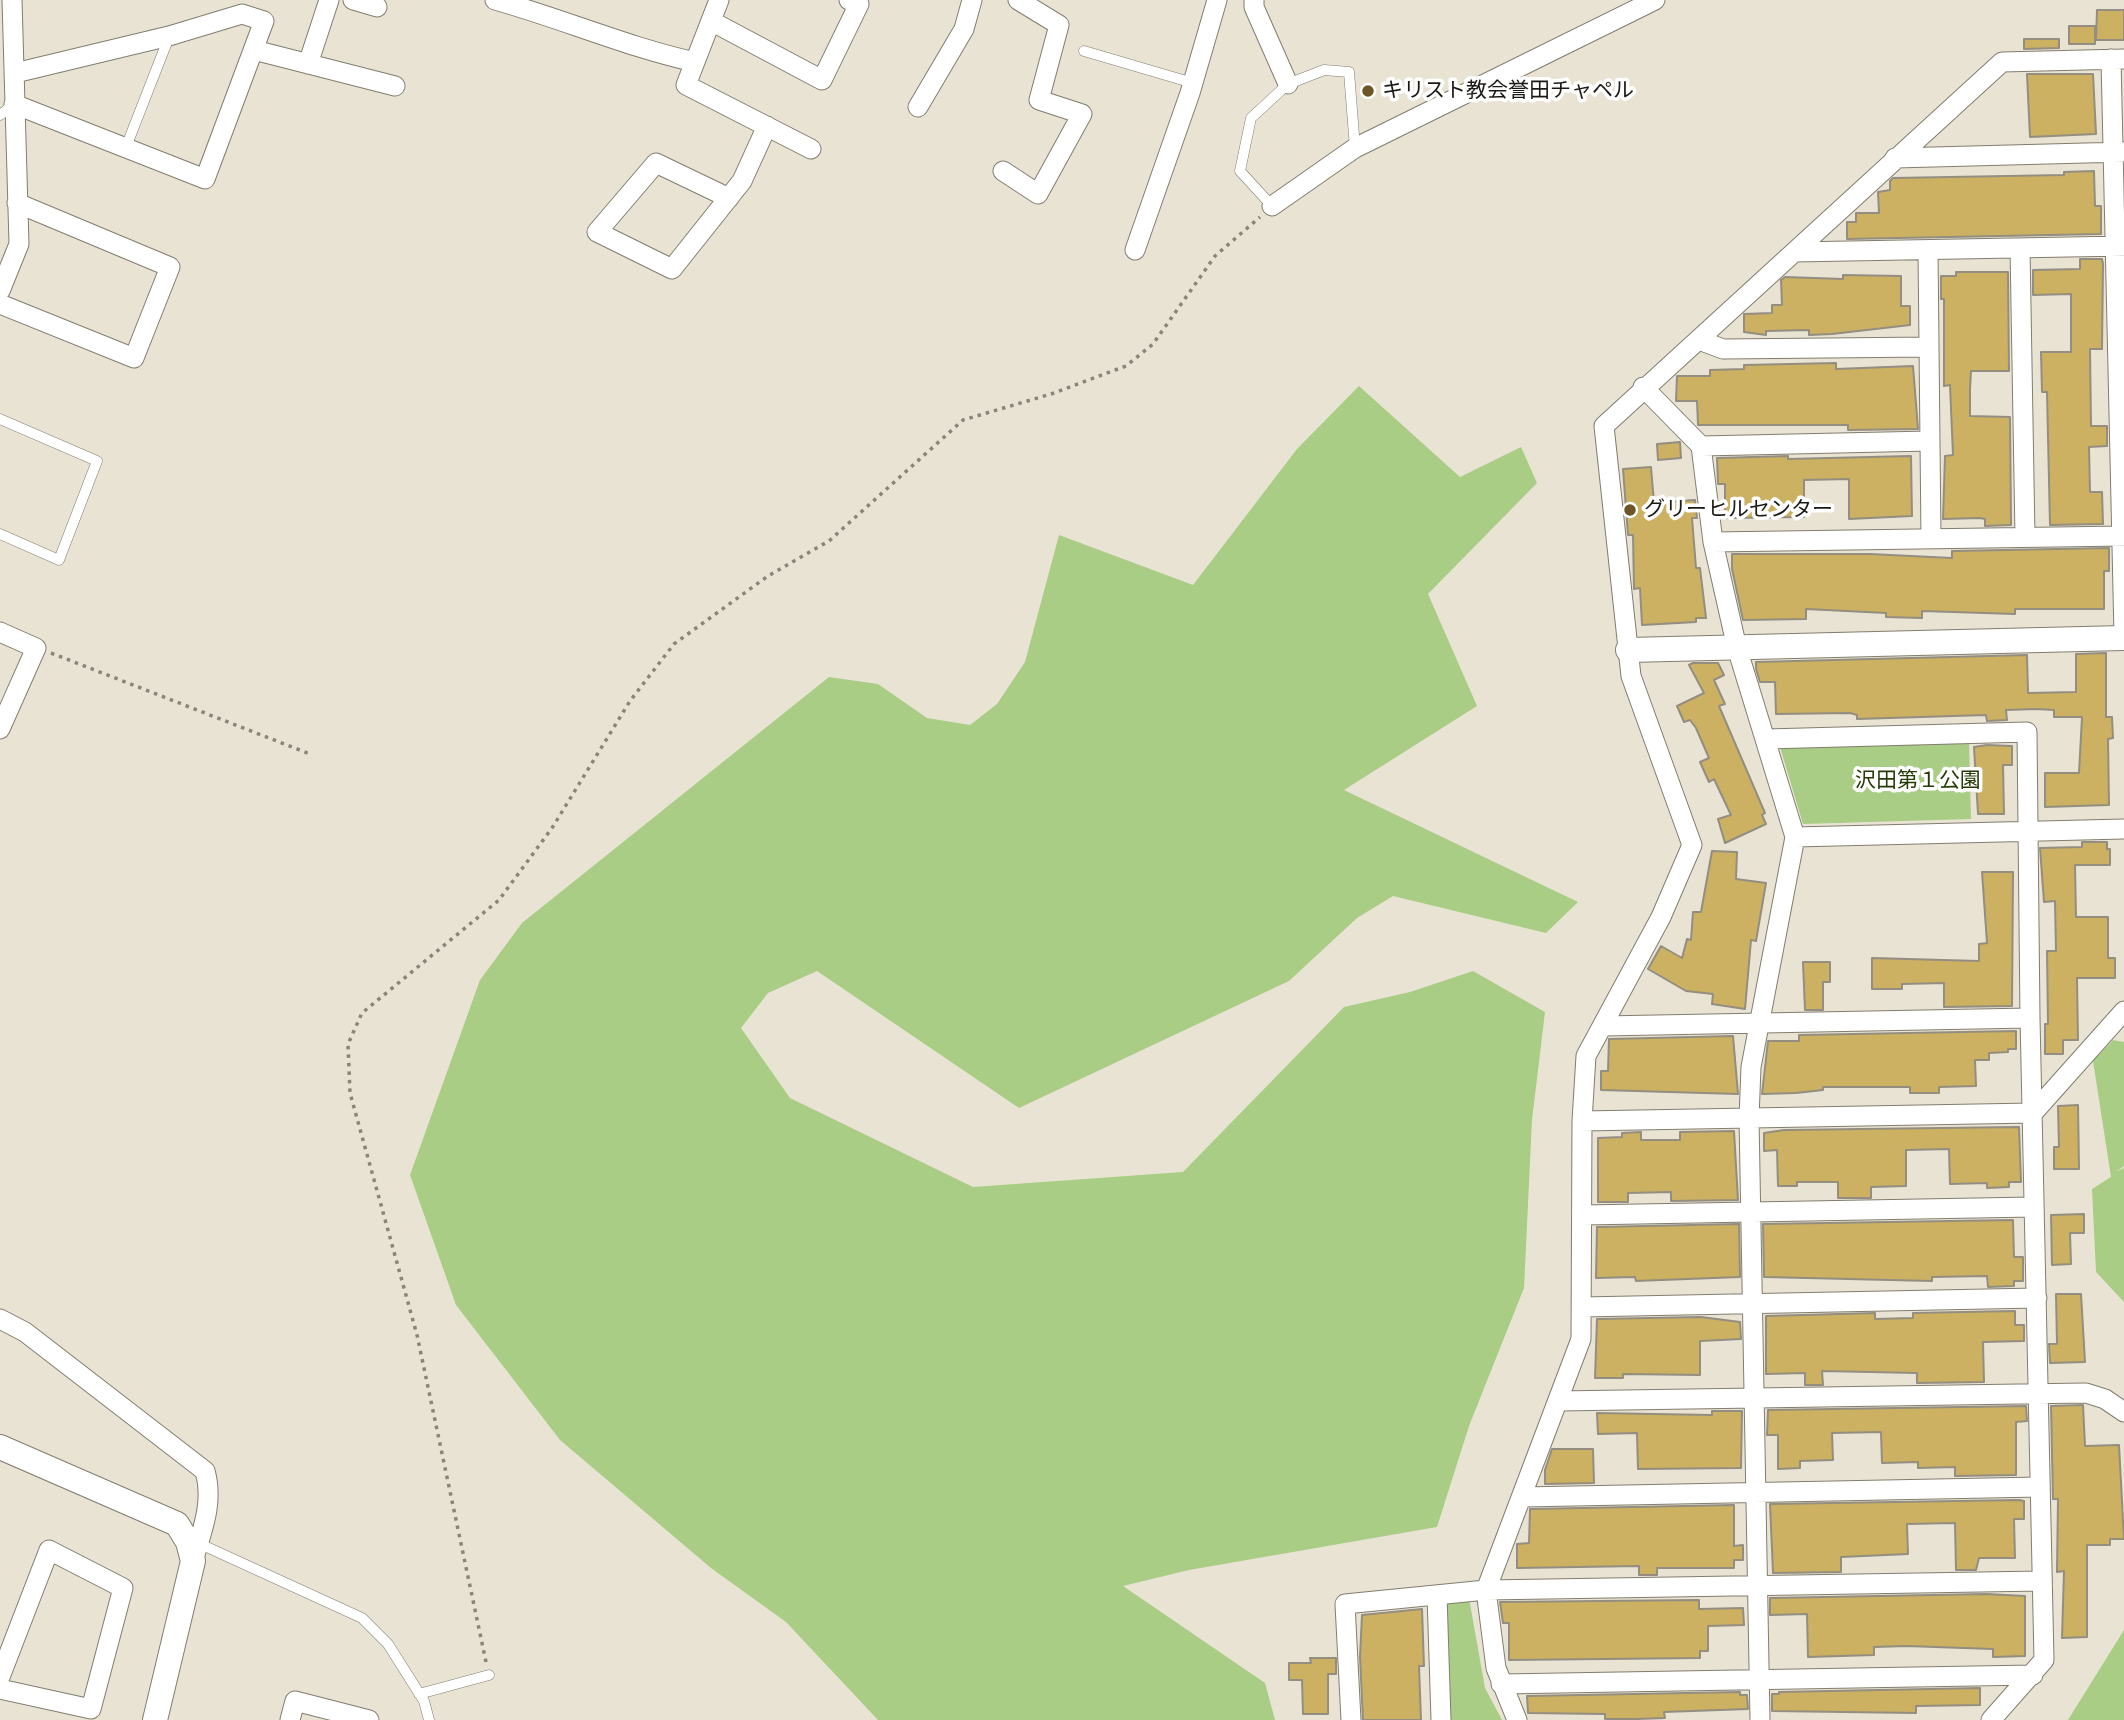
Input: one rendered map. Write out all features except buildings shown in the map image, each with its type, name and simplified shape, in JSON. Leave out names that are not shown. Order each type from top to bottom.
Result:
[{"type":"street","points":[[0,291],[19,244],[7,110],[15,73],[12,0]]},
{"type":"street","points":[[308,64],[329,0]]},
{"type":"street","points":[[353,0],[377,7]]},
{"type":"street","points":[[495,0],[544,6],[648,52],[695,62]]},
{"type":"street","points":[[719,0],[686,85],[811,149]]},
{"type":"street","points":[[711,21],[822,80],[859,4],[849,0]]},
{"type":"street","points":[[918,107],[964,29],[972,0]]},
{"type":"street","points":[[1003,171],[1038,194],[1082,114],[1039,100],[1059,25],[1018,0]]},
{"type":"street","points":[[1135,250],[1193,83],[1217,0]]},
{"type":"street","points":[[1254,0],[1254,7],[1288,84]]},
{"type":"street","points":[[1272,206],[1355,148],[1655,0]]},
{"type":"street","points":[[7,110],[126,147],[205,179],[264,22],[242,14],[169,36],[15,73]]},
{"type":"street","points":[[254,50],[395,86]]},
{"type":"street","points":[[1517,1720],[1500,1684],[1487,1616],[1486,1590],[1581,1339],[1581,1121],[1586,1056],[1661,918],[1692,845],[1631,676],[1628,650],[1604,426],[1643,387],[1699,340],[2003,62],[2118,59],[2124,637],[1628,650]]},
{"type":"street","points":[[729,198],[656,163],[597,232],[672,269],[729,198],[742,181],[767,126]]},
{"type":"street","points":[[1895,158],[2119,152]]},
{"type":"street","points":[[0,304],[134,358],[170,267],[17,203]]},
{"type":"street","points":[[1794,252],[2120,246]]},
{"type":"street","points":[[2020,248],[2025,537]]},
{"type":"street","points":[[1928,250],[1931,539]]},
{"type":"street","points":[[1699,340],[1723,349],[1929,347]]},
{"type":"street","points":[[1643,387],[1701,446],[1713,542],[1737,648],[1795,837],[1751,1067],[1750,1212],[1760,1720]]},
{"type":"street","points":[[1701,446],[1930,441]]},
{"type":"street","points":[[1713,542],[2123,536]]},
{"type":"street","points":[[0,632],[36,648],[0,729]]},
{"type":"street","points":[[1766,739],[2027,732],[2033,1207],[2044,1660],[1991,1720]]},
{"type":"street","points":[[1795,837],[2124,829]]},
{"type":"street","points":[[1581,1121],[2033,1112],[2124,1011]]},
{"type":"street","points":[[1603,1026],[2030,1018]]},
{"type":"street","points":[[1583,1215],[2033,1207]]},
{"type":"street","points":[[1582,1307],[2037,1298]]},
{"type":"street","points":[[0,1319],[25,1332],[205,1471],[210,1488],[209,1507],[155,1720]]},
{"type":"street","points":[[1558,1401],[2086,1394],[2105,1399],[2124,1412]]},
{"type":"street","points":[[0,1447],[177,1524],[196,1552]]},
{"type":"street","points":[[1522,1497],[2040,1487]]},
{"type":"street","points":[[0,1677],[6,1644],[49,1550],[122,1588],[91,1709],[0,1689]]},
{"type":"street","points":[[1351,1720],[1345,1604],[1486,1590],[2042,1581]]},
{"type":"street","points":[[1437,1594],[1441,1720]]},
{"type":"street","points":[[1500,1684],[2033,1675]]},
{"type":"street","points":[[290,1720],[295,1700],[369,1720]]},
{"type":"lane","points":[[126,147],[169,36]]},
{"type":"lane","points":[[1084,51],[1193,83]]},
{"type":"lane","points":[[1272,206],[1240,171],[1251,118],[1288,84],[1324,70],[1349,72],[1355,148]]},
{"type":"lane","points":[[0,419],[97,461],[59,560],[0,534]]},
{"type":"lane","points":[[196,1552],[362,1618],[388,1644],[419,1694],[429,1720]]},
{"type":"lane","points":[[419,1694],[489,1675]]},
{"type":"path","points":[[489,1675],[417,1335],[350,1093],[348,1044],[362,1013],[499,900],[552,828],[630,701],[674,644],[768,576],[829,541],[963,420],[1051,394],[1126,366],[1153,344],[1215,256],[1272,206]]},
{"type":"path","points":[[36,648],[310,754]]},
{"type":"green space","points":[[1359,386],[1460,477],[1521,447],[1537,483],[1428,594],[1477,706],[1344,790],[1578,902],[1546,933],[1393,896],[1357,918],[1289,981],[1019,1108],[817,971],[768,993],[741,1028],[790,1098],[973,1187],[1183,1172],[1344,1007],[1410,992],[1473,971],[1545,1012],[1532,1120],[1524,1288],[1469,1426],[1437,1527],[1189,1570],[1123,1586],[1265,1683],[1275,1720],[878,1720],[786,1622],[711,1568],[560,1440],[456,1305],[410,1175],[480,980],[522,923],[829,677],[878,684],[927,718],[970,725],[997,704],[1025,662],[1059,535],[1193,585],[1297,449]]},
{"type":"green space","name":"沢田第１公園","points":[[1969,740],[1971,819],[1803,824],[1780,747]]},
{"type":"green space","points":[[2113,1040],[2124,1042],[2124,1166],[2116,1172],[2124,1168],[2124,1302],[2096,1272],[2092,1189],[2111,1177],[2093,1061]]},
{"type":"green space","points":[[1469,1598],[1485,1688],[1502,1720],[1449,1720],[1443,1607],[1451,1601]]},
{"type":"green space","points":[[2124,1630],[2124,1720],[2068,1720]]},
{"type":"place","name":"キリスト教会誉田チャペル","points":[[1368,91]]},
{"type":"place","name":"グリーヒルセンター","points":[[1630,510]]}]
